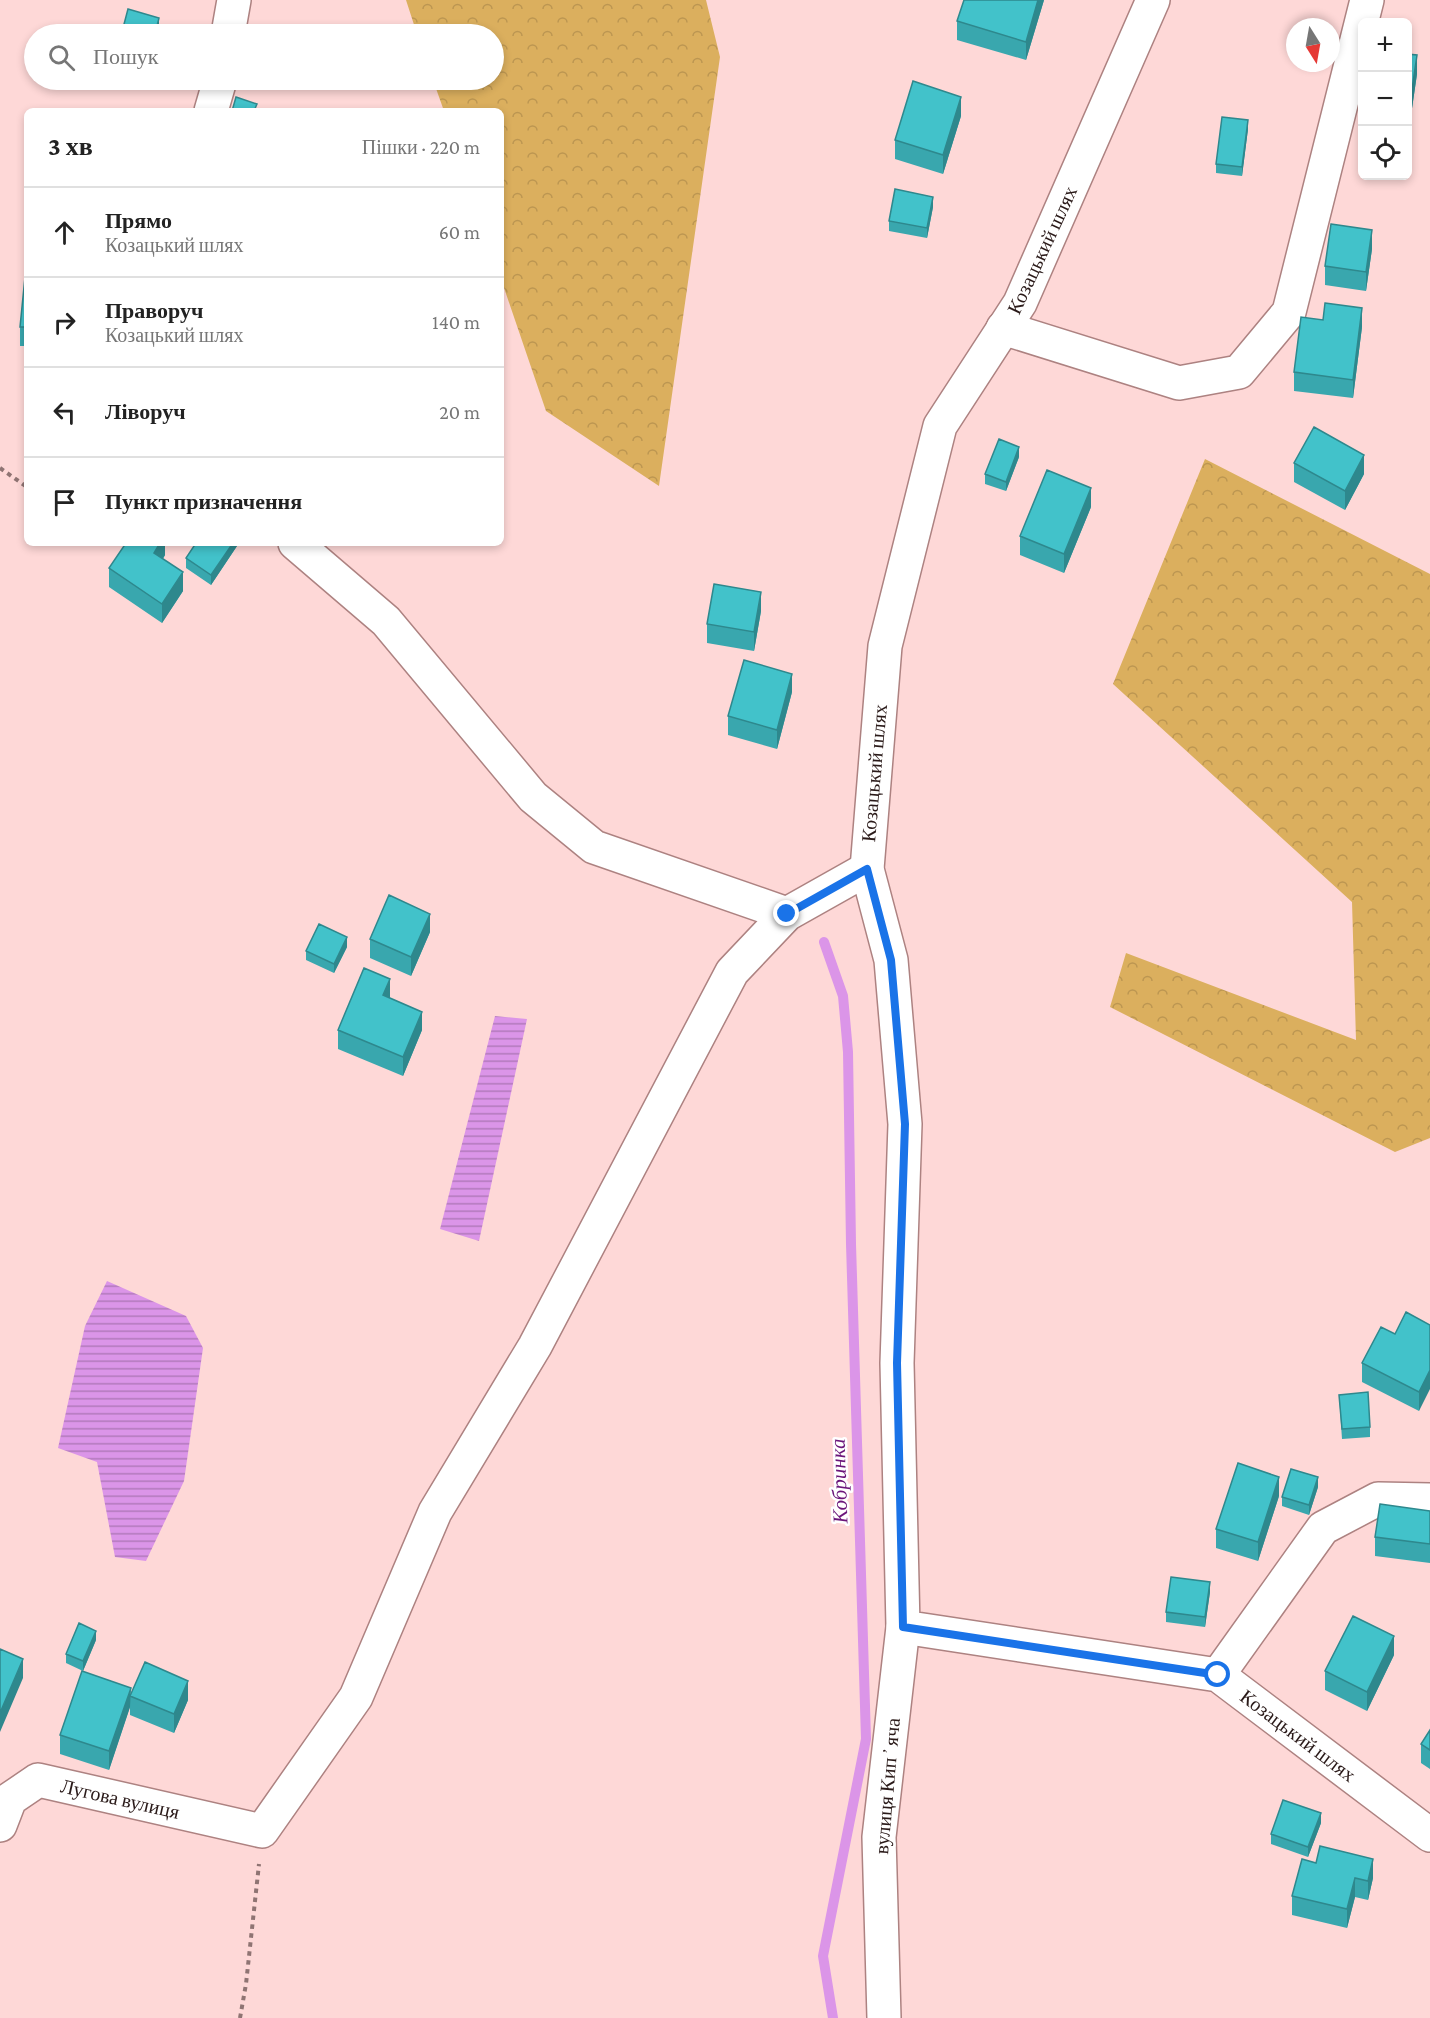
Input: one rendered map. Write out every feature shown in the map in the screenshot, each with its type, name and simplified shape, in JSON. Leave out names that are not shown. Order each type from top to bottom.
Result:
[{"type":"street","points":[[230,24],[234,0]]},
{"type":"street","name":"Козацький шлях","points":[[1153,0],[1020,303],[940,426],[885,646],[867,869],[891,960],[905,1124],[897,1363],[903,1627],[1218,1675],[1430,1835]]},
{"type":"street","points":[[1004,328],[1179,383],[1239,372],[1289,312],[1367,0]]},
{"type":"street","points":[[212,108],[217,90]]},
{"type":"street","points":[[298,546],[386,621],[533,797],[594,847],[787,914]]},
{"type":"street","points":[[262,1831],[357,1697],[435,1512],[535,1347],[732,972],[787,914],[867,869]]},
{"type":"street","points":[[1218,1675],[1323,1528],[1378,1499],[1430,1500]]},
{"type":"street","name":"вулиця Кипʼяча","points":[[884,2018],[879,1837],[903,1627]]},
{"type":"street","name":"Лугова вулиця","points":[[0,1825],[10,1799],[38,1780],[262,1831]]},
{"type":"path","points":[[0,468],[24,485]]},
{"type":"path","points":[[240,2018],[246,1984],[262,1831]]},
{"type":"green space","points":[[406,0],[706,0],[720,57],[659,486],[546,411],[504,288],[504,108],[443,108],[437,90],[504,90],[504,24],[414,24]]},
{"type":"green space","points":[[1205,459],[1430,574],[1430,1138],[1395,1152],[1110,1007],[1126,953],[1356,1040],[1352,902],[1113,684]]},
{"type":"shaded area","points":[[495,1016],[527,1019],[479,1241],[440,1229]]},
{"type":"shaded area","points":[[107,1281],[186,1316],[203,1348],[184,1481],[146,1561],[115,1557],[97,1462],[58,1448],[85,1326]]},
{"type":"building","points":[[964,0],[1038,0],[1026,42],[957,21]]},
{"type":"building","points":[[128,9],[159,18],[158,24],[124,24]]},
{"type":"building","points":[[1412,54],[1417,55],[1412,89]]},
{"type":"building","points":[[913,81],[961,97],[943,155],[895,140]]},
{"type":"building","points":[[236,97],[257,104],[255,108],[233,108]]},
{"type":"building","points":[[1222,117],[1248,120],[1242,167],[1216,164]]},
{"type":"building","points":[[895,189],[933,197],[927,228],[889,221]]},
{"type":"building","points":[[1331,224],[1372,230],[1366,272],[1325,266]]},
{"type":"building","points":[[24,287],[24,327],[20,327]]},
{"type":"building","points":[[1325,303],[1362,308],[1353,380],[1294,372],[1301,317],[1323,320]]},
{"type":"building","points":[[1314,427],[1364,455],[1345,491],[1294,463]]},
{"type":"building","points":[[999,439],[1019,447],[1006,482],[985,474]]},
{"type":"building","points":[[1047,470],[1091,488],[1064,554],[1020,536]]},
{"type":"building","points":[[124,546],[158,546],[154,553],[183,572],[162,604],[109,568]]},
{"type":"building","points":[[194,546],[231,546],[211,575],[186,558]]},
{"type":"building","points":[[714,584],[761,592],[754,632],[707,624]]},
{"type":"building","points":[[744,660],[792,674],[777,730],[728,716]]},
{"type":"building","points":[[389,895],[430,914],[411,957],[370,939]]},
{"type":"building","points":[[319,924],[347,937],[334,964],[306,951]]},
{"type":"building","points":[[364,968],[390,979],[383,995],[422,1012],[403,1057],[338,1030]]},
{"type":"building","points":[[1406,1312],[1430,1325],[1430,1370],[1419,1392],[1362,1363],[1381,1327],[1395,1334]]},
{"type":"building","points":[[1368,1392],[1370,1427],[1342,1429],[1339,1395]]},
{"type":"building","points":[[1238,1463],[1279,1477],[1258,1542],[1216,1529]]},
{"type":"building","points":[[1291,1469],[1318,1477],[1309,1505],[1282,1497]]},
{"type":"building","points":[[1380,1504],[1430,1511],[1430,1544],[1375,1537]]},
{"type":"building","points":[[1171,1577],[1210,1582],[1205,1617],[1166,1612]]},
{"type":"building","points":[[1353,1616],[1394,1636],[1367,1692],[1325,1671]]},
{"type":"building","points":[[79,1623],[96,1631],[83,1661],[66,1654]]},
{"type":"building","points":[[0,1649],[23,1659],[0,1713]]},
{"type":"building","points":[[145,1662],[188,1681],[174,1714],[130,1696]]},
{"type":"building","points":[[82,1671],[131,1688],[109,1751],[60,1735]]},
{"type":"building","points":[[1430,1730],[1430,1750],[1421,1744]]},
{"type":"building","points":[[1283,1800],[1321,1813],[1308,1847],[1271,1834]]},
{"type":"building","points":[[1320,1846],[1373,1859],[1368,1881],[1355,1878],[1347,1909],[1292,1896],[1302,1859],[1316,1863]]},
{"type":"waterway","name":"Кобринка","points":[[824,942],[843,996],[848,1052],[851,1244],[866,1739],[823,1956],[833,2018]]},
{"type":"route","points":[[787,914],[867,869],[891,960],[905,1124],[897,1363],[903,1627],[1218,1675]]}]
